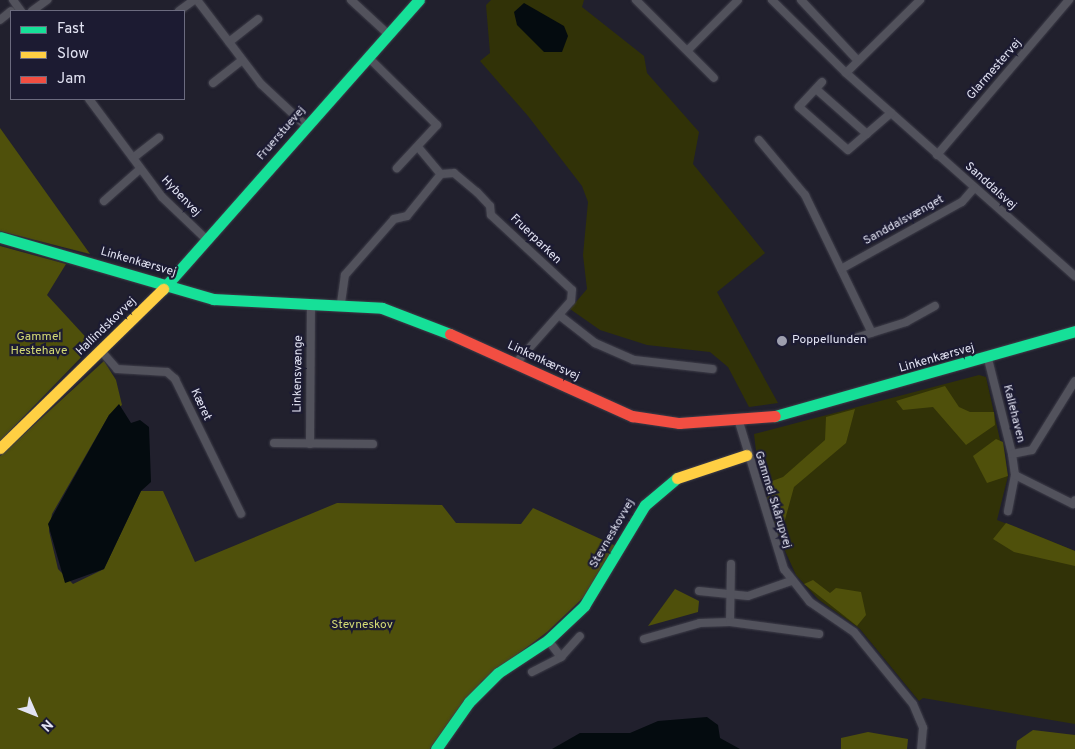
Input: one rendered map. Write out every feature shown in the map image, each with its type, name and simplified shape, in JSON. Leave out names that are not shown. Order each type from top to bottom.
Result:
[{"type":"street","points":[[33,10],[47,0]]},
{"type":"street","points":[[181,10],[196,0],[242,60],[306,126]]},
{"type":"street","points":[[351,0],[388,34]]},
{"type":"street","name":"Fruerstuevej","points":[[166,285],[419,0]]},
{"type":"street","points":[[636,0],[689,49],[714,78]]},
{"type":"street","points":[[689,49],[738,0]]},
{"type":"street","points":[[800,0],[858,61]]},
{"type":"street","points":[[846,73],[920,0]]},
{"type":"street","name":"Glarmestervej","points":[[937,155],[1069,0]]},
{"type":"street","name":"Sanddalsvej","points":[[776,1],[846,73],[1075,276]]},
{"type":"street","points":[[0,20],[10,12]]},
{"type":"street","points":[[229,42],[258,19]]},
{"type":"street","points":[[368,57],[437,125],[397,168]]},
{"type":"street","points":[[213,83],[242,60]]},
{"type":"street","points":[[822,82],[799,107],[848,150],[891,113]]},
{"type":"street","points":[[816,89],[867,134]]},
{"type":"street","name":"Hybenvej","points":[[90,100],[140,169],[206,239]]},
{"type":"street","points":[[133,158],[159,138]]},
{"type":"street","points":[[759,140],[805,195],[872,333]]},
{"type":"street","points":[[341,303],[346,275],[394,218],[408,216],[441,174],[418,147]]},
{"type":"street","points":[[104,201],[140,169]]},
{"type":"street","name":"Fruerparken","points":[[441,174],[454,173],[477,192],[490,206],[491,215],[572,290],[571,301],[515,364]]},
{"type":"street","name":"Sanddalsvænget","points":[[842,268],[962,202],[974,188]]},
{"type":"street","name":"Linkenkærsvej","points":[[0,238],[228,301],[311,304],[341,303],[410,316],[632,416],[680,423],[739,422],[782,416],[988,359],[1075,332]]},
{"type":"street","name":"Hallindskovvej","points":[[0,448],[103,353],[166,285]]},
{"type":"street","name":"Linkensvænge","points":[[310,444],[311,304]]},
{"type":"street","points":[[849,340],[872,333],[935,306]]},
{"type":"street","points":[[559,315],[595,343],[634,360],[712,369]]},
{"type":"street","name":"Kæret","points":[[103,353],[117,369],[167,372],[175,379],[241,514]]},
{"type":"street","name":"Kallehaven","points":[[988,359],[1012,454],[1015,476],[1008,511]]},
{"type":"street","points":[[1012,454],[1032,450],[1075,382]]},
{"type":"street","name":"Gammel Skårupvej","points":[[739,422],[746,455],[776,555],[791,581],[810,602],[854,632],[879,660],[915,707],[923,728],[921,749]]},
{"type":"street","points":[[274,443],[373,444]]},
{"type":"street","name":"Stevneskovvej","points":[[436,749],[474,696],[498,673],[548,640],[584,606],[645,504],[664,486],[693,469],[746,455]]},
{"type":"street","points":[[1015,476],[1073,504],[1075,500]]},
{"type":"street","points":[[730,622],[731,564]]},
{"type":"street","points":[[699,591],[730,597],[748,596],[791,581]]},
{"type":"street","points":[[644,638],[700,623],[730,622],[819,634]]},
{"type":"street","points":[[532,672],[561,657],[580,636]]},
{"type":"street","points":[[548,640],[561,657]]},
{"type":"shaded area","points":[[491,0],[584,0],[582,7],[644,56],[647,73],[699,132],[693,164],[765,253],[717,292],[778,403],[749,407],[728,367],[710,352],[647,345],[600,330],[570,309],[587,289],[583,255],[588,202],[582,186],[528,116],[480,61],[490,53],[486,5]]},
{"type":"shaded area","points":[[524,3],[564,26],[568,36],[562,52],[544,52],[517,25],[514,12]]},
{"type":"shaded area","points":[[979,375],[986,377],[1008,476],[997,520],[1075,551],[1075,724],[923,698],[919,701],[860,629],[818,599],[796,575],[777,533],[758,468],[754,434]]},
{"type":"shaded area","points":[[119,404],[131,423],[140,420],[149,427],[151,482],[141,491],[104,569],[65,583],[48,524],[109,415]]},
{"type":"shaded area","points":[[707,717],[718,725],[720,738],[740,749],[552,749],[580,733],[630,733],[658,721]]},
{"type":"green space","points":[[0,128],[90,254],[0,231]]},
{"type":"green space","name":"Gammel Hestehave","points":[[0,246],[66,264],[47,295],[93,345],[0,441]]},
{"type":"green space","name":"Stevneskov","points":[[104,361],[116,380],[122,405],[109,415],[52,514],[49,531],[58,569],[73,584],[104,569],[141,491],[163,491],[195,562],[337,503],[442,505],[456,523],[521,524],[533,508],[616,546],[587,594],[547,632],[482,681],[430,749],[0,749],[0,456]]},
{"type":"green space","points":[[945,386],[959,407],[970,412],[994,412],[995,425],[966,445],[933,407],[903,410],[896,401]]},
{"type":"green space","points":[[855,409],[846,443],[794,487],[783,527],[778,530],[764,484],[783,477],[825,440],[826,417]]},
{"type":"green space","points":[[996,439],[1003,442],[1008,476],[987,483],[973,456]]},
{"type":"green space","points":[[1006,523],[1075,551],[1075,566],[1014,552],[993,539]]},
{"type":"green space","points":[[813,580],[830,593],[836,588],[861,592],[866,615],[857,626],[804,584]]},
{"type":"green space","points":[[675,589],[699,601],[698,612],[648,626]]},
{"type":"green space","points":[[1033,730],[1075,735],[1075,749],[1016,749],[1017,741]]},
{"type":"green space","points":[[868,732],[908,739],[907,749],[841,749],[841,738]]},
{"type":"traffic: fast","points":[[163,289],[419,0]]},
{"type":"traffic: fast","points":[[0,237],[213,299],[382,308],[450,334]]},
{"type":"traffic: fast","points":[[775,416],[1075,331]]},
{"type":"traffic: fast","points":[[436,749],[469,702],[498,673],[548,640],[584,606],[645,505],[677,478]]},
{"type":"traffic: slow","points":[[0,448],[163,289]]},
{"type":"traffic: slow","points":[[677,478],[746,455]]},
{"type":"traffic: jam","points":[[450,334],[632,416],[679,423],[775,416]]},
{"type":"place","name":"Poppellunden","points":[[782,341]]}]
